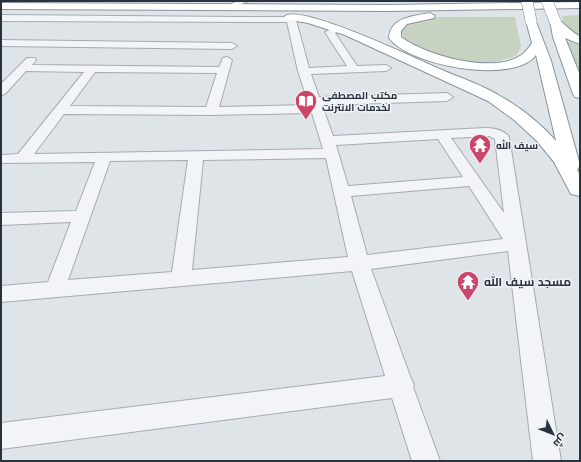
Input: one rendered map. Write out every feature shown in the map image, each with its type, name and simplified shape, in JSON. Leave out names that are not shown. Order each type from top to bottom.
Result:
[{"type":"highway","points":[[341,8],[416,1]]},
{"type":"highway","points":[[494,1],[512,4],[580,5]]},
{"type":"highway","points":[[526,1],[579,194]]},
{"type":"highway","points":[[233,13],[341,8],[546,4]]},
{"type":"highway","points":[[546,4],[555,22],[580,94]]},
{"type":"highway","points":[[1,6],[233,13],[293,18],[338,29],[474,88],[511,109],[537,130],[553,148],[570,173],[579,194]]},
{"type":"highway","points":[[1,10],[475,14]]},
{"type":"highway","points":[[538,43],[530,56],[517,62],[498,65],[470,65],[444,61],[420,54],[398,42],[394,34],[399,25],[416,18],[445,14],[580,12]]},
{"type":"highway","points":[[555,22],[568,35],[580,40]]},
{"type":"street","points":[[211,111],[232,46],[233,13],[244,1]]},
{"type":"street","points":[[1,25],[5,18],[118,19],[233,13]]},
{"type":"street","points":[[293,18],[304,71],[330,147],[359,262],[402,385],[426,461]]},
{"type":"street","points":[[98,44],[118,19]]},
{"type":"street","points":[[338,29],[330,32],[354,69]]},
{"type":"street","points":[[1,43],[232,46]]},
{"type":"street","points":[[1,91],[48,43]]},
{"type":"street","points":[[23,68],[224,70]]},
{"type":"street","points":[[304,71],[386,68]]},
{"type":"street","points":[[23,158],[92,69]]},
{"type":"street","points":[[60,110],[211,111],[447,97]]},
{"type":"street","points":[[1,159],[196,155],[330,147],[442,135],[491,132],[502,136],[547,461]]},
{"type":"street","points":[[442,135],[516,244]]},
{"type":"street","points":[[181,278],[196,155]]},
{"type":"street","points":[[55,289],[105,156]]},
{"type":"street","points":[[342,192],[473,181]]},
{"type":"street","points":[[1,219],[82,216]]},
{"type":"street","points":[[1,294],[359,262],[516,244]]},
{"type":"street","points":[[1,436],[402,385]]},
{"type":"green space","points":[[580,15],[580,39],[564,28],[562,16]]},
{"type":"green space","points":[[435,17],[515,17],[521,47],[516,56],[489,63],[478,63],[456,61],[435,55],[405,41],[401,30],[411,22]]},
{"type":"green space","points":[[567,41],[580,45],[580,75]]},
{"type":"place","name":"مكتب المصطفى لخدمات الانترنت","points":[[306,120]]},
{"type":"place","name":"سيف الله","points":[[480,164]]},
{"type":"place","name":"مسجد سيف الله","points":[[468,302]]}]
